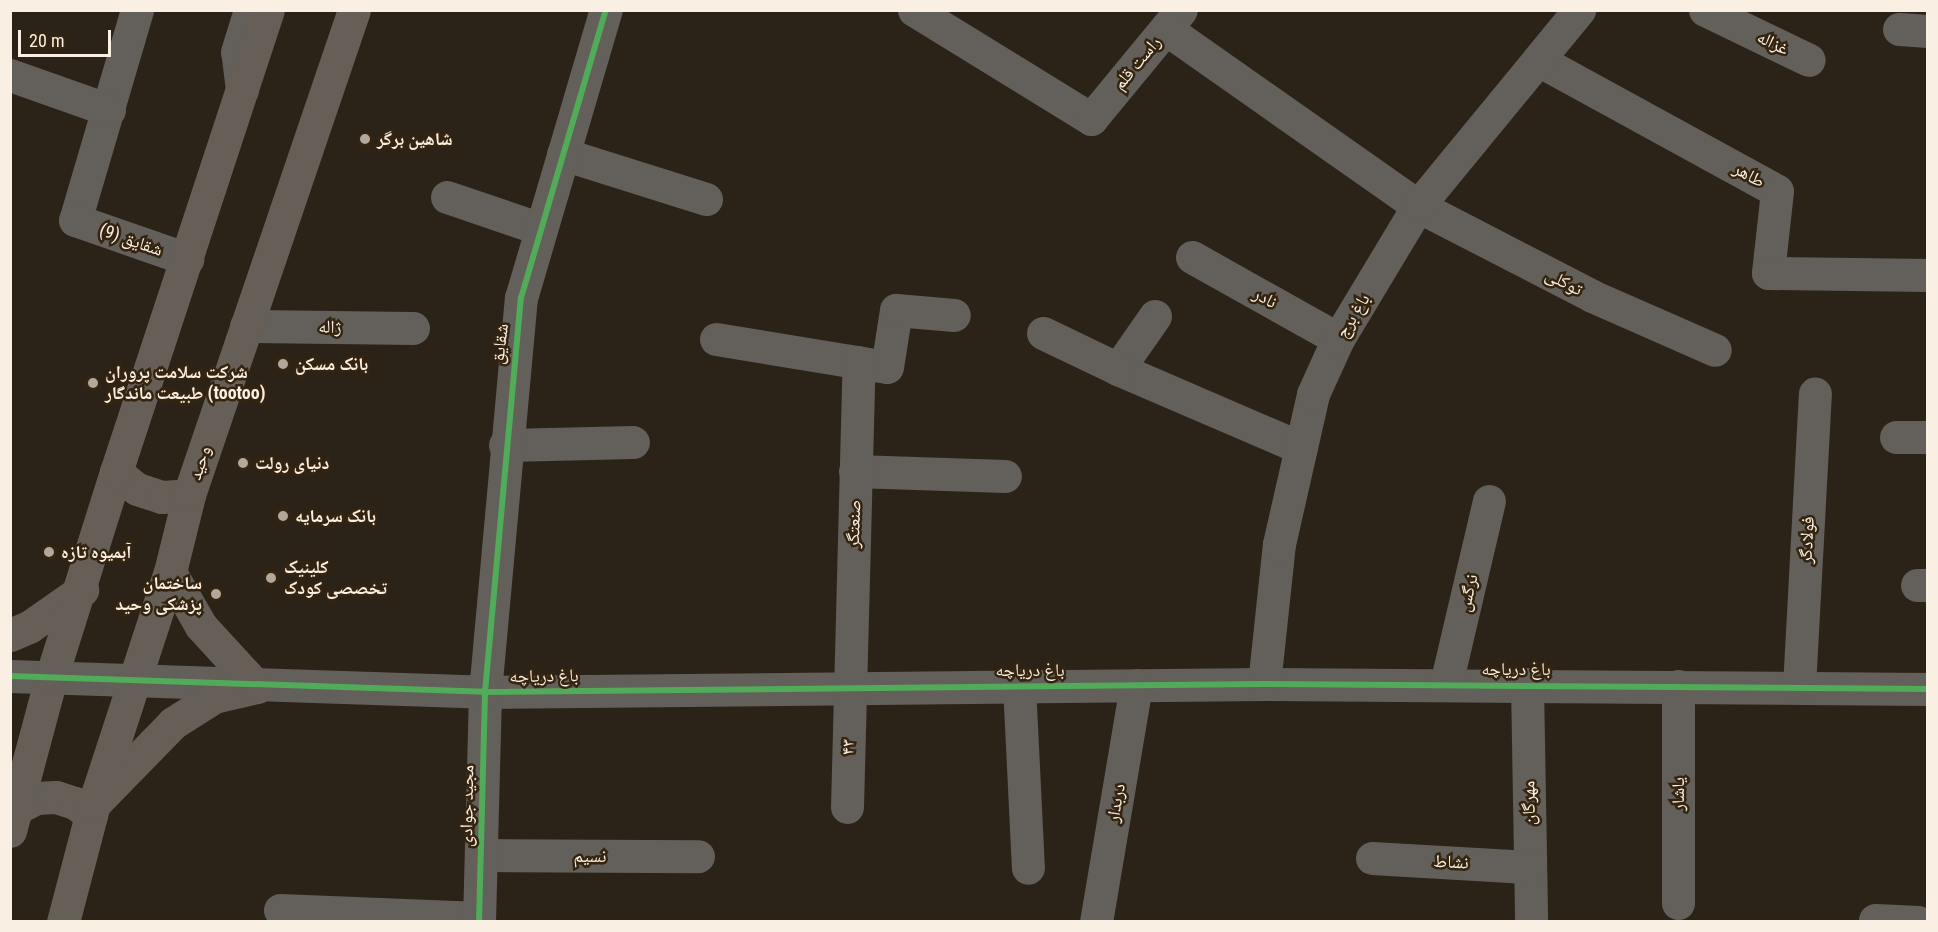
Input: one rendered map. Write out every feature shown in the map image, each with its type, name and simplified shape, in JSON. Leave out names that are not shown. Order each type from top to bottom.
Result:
[{"type":"main road","points":[[15,819],[51,678],[82,590],[116,472],[268,10]]},
{"type":"main road","name":"وحید","points":[[63,921],[92,809],[170,572],[189,495],[354,10]]},
{"type":"main road","points":[[116,472],[136,489],[162,497],[189,495]]},
{"type":"main road","points":[[15,819],[36,798],[56,797],[92,809],[173,723],[214,698],[257,687],[201,626],[170,572]]},
{"type":"main road","points":[[10,635],[82,590]]},
{"type":"main road","points":[[10,759],[15,819]]},
{"type":"street","points":[[10,75],[109,110],[137,10]]},
{"type":"street","points":[[242,90],[237,52],[250,10]]},
{"type":"street","name":"شقایق","points":[[485,692],[505,444],[521,298],[606,10]]},
{"type":"street","name":"راست قلم","points":[[915,10],[1091,119],[1173,20],[1418,206]]},
{"type":"street","name":"باغ برج","points":[[1264,684],[1279,544],[1313,394],[1338,339],[1418,206],[1540,61],[1579,10]]},
{"type":"street","name":"غزاله","points":[[1705,10],[1809,60]]},
{"type":"street","name":"طاهر","points":[[1540,61],[1777,191],[1768,273],[1928,275]]},
{"type":"street","name":"شقایق (9)","points":[[109,110],[75,220],[187,259]]},
{"type":"street","points":[[563,154],[706,199]]},
{"type":"street","points":[[447,197],[541,230]]},
{"type":"street","name":"توکلی","points":[[1418,206],[1592,297],[1715,350]]},
{"type":"street","name":"نادر","points":[[1192,257],[1338,339]]},
{"type":"street","points":[[716,339],[887,367],[896,310],[954,315]]},
{"type":"street","points":[[1118,369],[1155,316]]},
{"type":"street","name":"ژاله","points":[[246,326],[413,328]]},
{"type":"street","points":[[1043,333],[1118,369],[1301,448]]},
{"type":"street","name":"صنعتگر","points":[[849,686],[859,362]]},
{"type":"street","name":"فولادگر","points":[[1799,687],[1815,393]]},
{"type":"street","points":[[505,444],[633,442]]},
{"type":"street","points":[[855,471],[1005,476]]},
{"type":"street","name":"نرگس","points":[[1446,684],[1489,501]]},
{"type":"street","name":"باغ دریاچه","points":[[10,676],[257,687],[485,692],[849,686],[1264,684],[1527,684],[1928,689]]},
{"type":"street","name":"مهرگان","points":[[1527,684],[1531,921]]},
{"type":"street","points":[[1019,685],[1028,868]]},
{"type":"street","name":"دربدار","points":[[1096,921],[1136,685]]},
{"type":"street","name":"۴۳","points":[[847,807],[849,686]]},
{"type":"street","name":"یاشار","points":[[1678,686],[1678,903]]},
{"type":"street","name":"مجید جوادی","points":[[479,920],[485,692]]},
{"type":"street","name":"نسیم","points":[[481,855],[698,856]]},
{"type":"street","name":"نشاط","points":[[1372,858],[1530,867]]},
{"type":"street","points":[[280,910],[479,920]]},
{"type":"street","points":[[1875,920],[1918,921]]},
{"type":"cycle path","points":[[479,922],[485,692],[521,298],[606,10]]},
{"type":"cycle path","points":[[10,676],[485,692],[1264,684],[1928,689]]},
{"type":"place","name":"شاهین برگر","points":[[365,139]]},
{"type":"place","name":"بانک مسکن","points":[[283,364]]},
{"type":"place","name":"شرکت سلامت پروران طبیعت ماندگار (tootoo)","points":[[93,383]]},
{"type":"place","name":"دنیای رولت","points":[[243,463]]},
{"type":"place","name":"بانک سرمایه","points":[[283,516]]},
{"type":"place","name":"آبمیوه تازه","points":[[49,552]]},
{"type":"place","name":"کلینیک تخصصی کودک","points":[[271,578]]},
{"type":"place","name":"ساختمان پزشکی وحید","points":[[216,594]]}]
